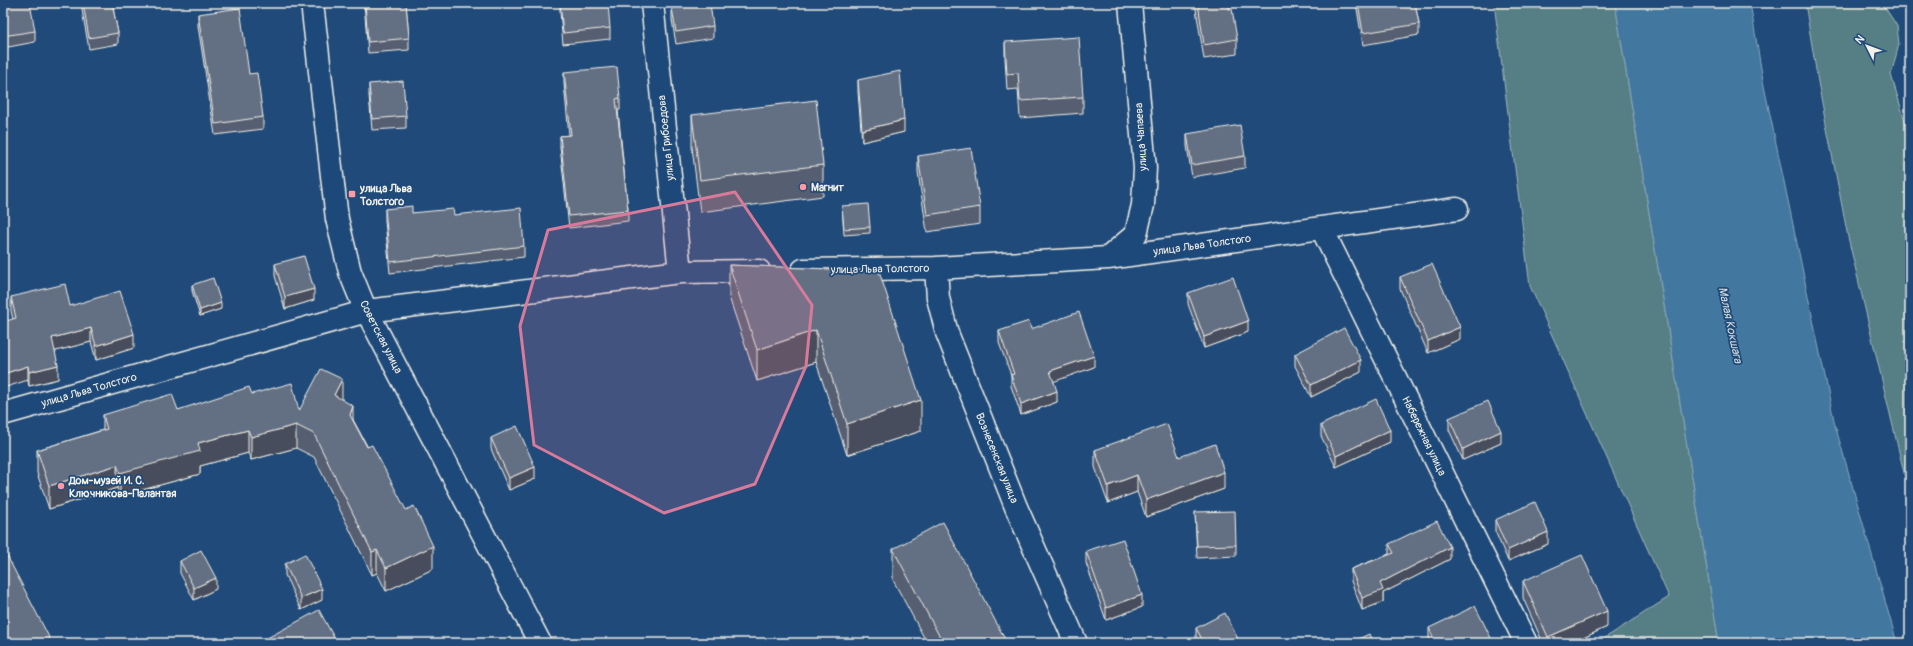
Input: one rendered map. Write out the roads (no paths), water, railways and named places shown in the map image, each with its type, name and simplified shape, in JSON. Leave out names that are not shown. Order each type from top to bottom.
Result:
[{"type":"street","name":"Советская улица","points":[[312,3],[337,219],[350,272],[367,311],[540,643]]},
{"type":"street","name":"улица Грибоедова","points":[[652,3],[680,272]]},
{"type":"street","name":"улица Чапаева","points":[[1108,258],[1136,234],[1143,205],[1145,168],[1130,3]]},
{"type":"street","name":"улица Льва Толстого","points":[[3,414],[367,311],[680,272],[936,268],[1108,258],[1457,209]]},
{"type":"street","name":"Набережная улица","points":[[1322,229],[1526,643]]},
{"type":"street","name":"Вознесенская улица","points":[[936,268],[938,298],[947,333],[1016,507],[1076,643]]},
{"type":"water","name":"Малая Кокшага","points":[[1615,3],[1750,3],[1764,86],[1835,425],[1897,643],[1719,643]]},
{"type":"place","name":"Магнит","points":[[803,187]]},
{"type":"place","name":"улица Льва Толстого","points":[[352,194]]},
{"type":"place","name":"Дом-музей И. С. Ключникова-Палантая","points":[[61,486]]}]
